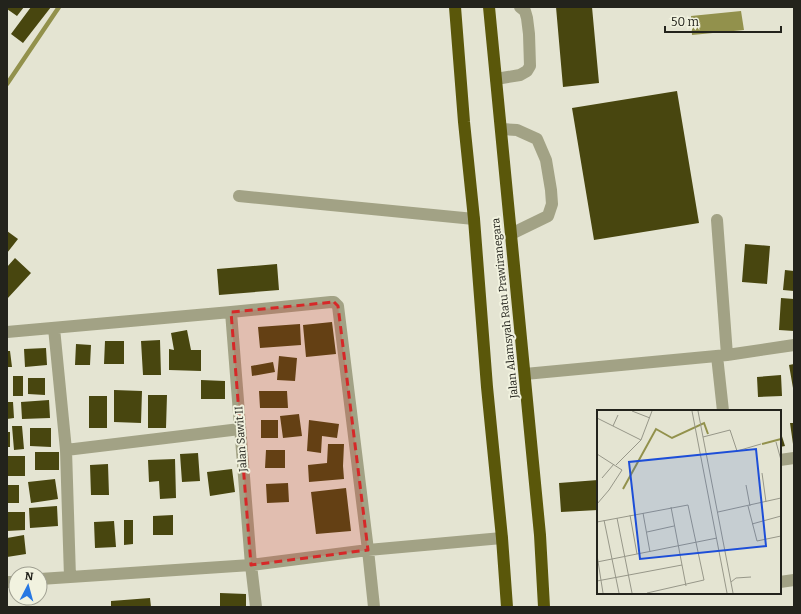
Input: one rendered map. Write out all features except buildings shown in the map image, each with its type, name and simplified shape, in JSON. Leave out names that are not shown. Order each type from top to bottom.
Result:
[{"type":"highway","name":"Jalan Alamsyah Ratu Prawiranegara","points":[[455,7],[507,607]]},
{"type":"highway","name":"Jalan Alamsyah Ratu Prawiranegara","points":[[489,7],[540,535],[544,607]]},
{"type":"street","points":[[496,79],[520,75],[527,71],[530,66],[527,18],[525,11],[520,7]]},
{"type":"street","points":[[501,129],[517,130],[537,139],[546,160],[551,190],[552,204],[548,216],[511,234]]},
{"type":"street","points":[[239,196],[474,218]]},
{"type":"street","points":[[717,220],[723,410]]},
{"type":"street","points":[[7,332],[334,302],[338,306],[374,607]]},
{"type":"street","name":"Jalan Sawit II","points":[[231,312],[251,565],[256,607]]},
{"type":"street","points":[[54,328],[66,450],[70,577]]},
{"type":"street","points":[[525,374],[722,355],[794,345]]},
{"type":"street","points":[[66,450],[240,429]]},
{"type":"street","points":[[781,460],[794,458]]},
{"type":"street","points":[[48,578],[251,565],[368,550],[502,538]]},
{"type":"street","points":[[781,582],[794,580]]},
{"type":"highlighted area","points":[[334,302],[338,306],[368,550],[251,565],[231,312]]},
{"type":"shaded area","points":[[741,11],[744,30],[692,35],[691,16]]},
{"type":"waterway","points":[[7,84],[59,7]]}]
